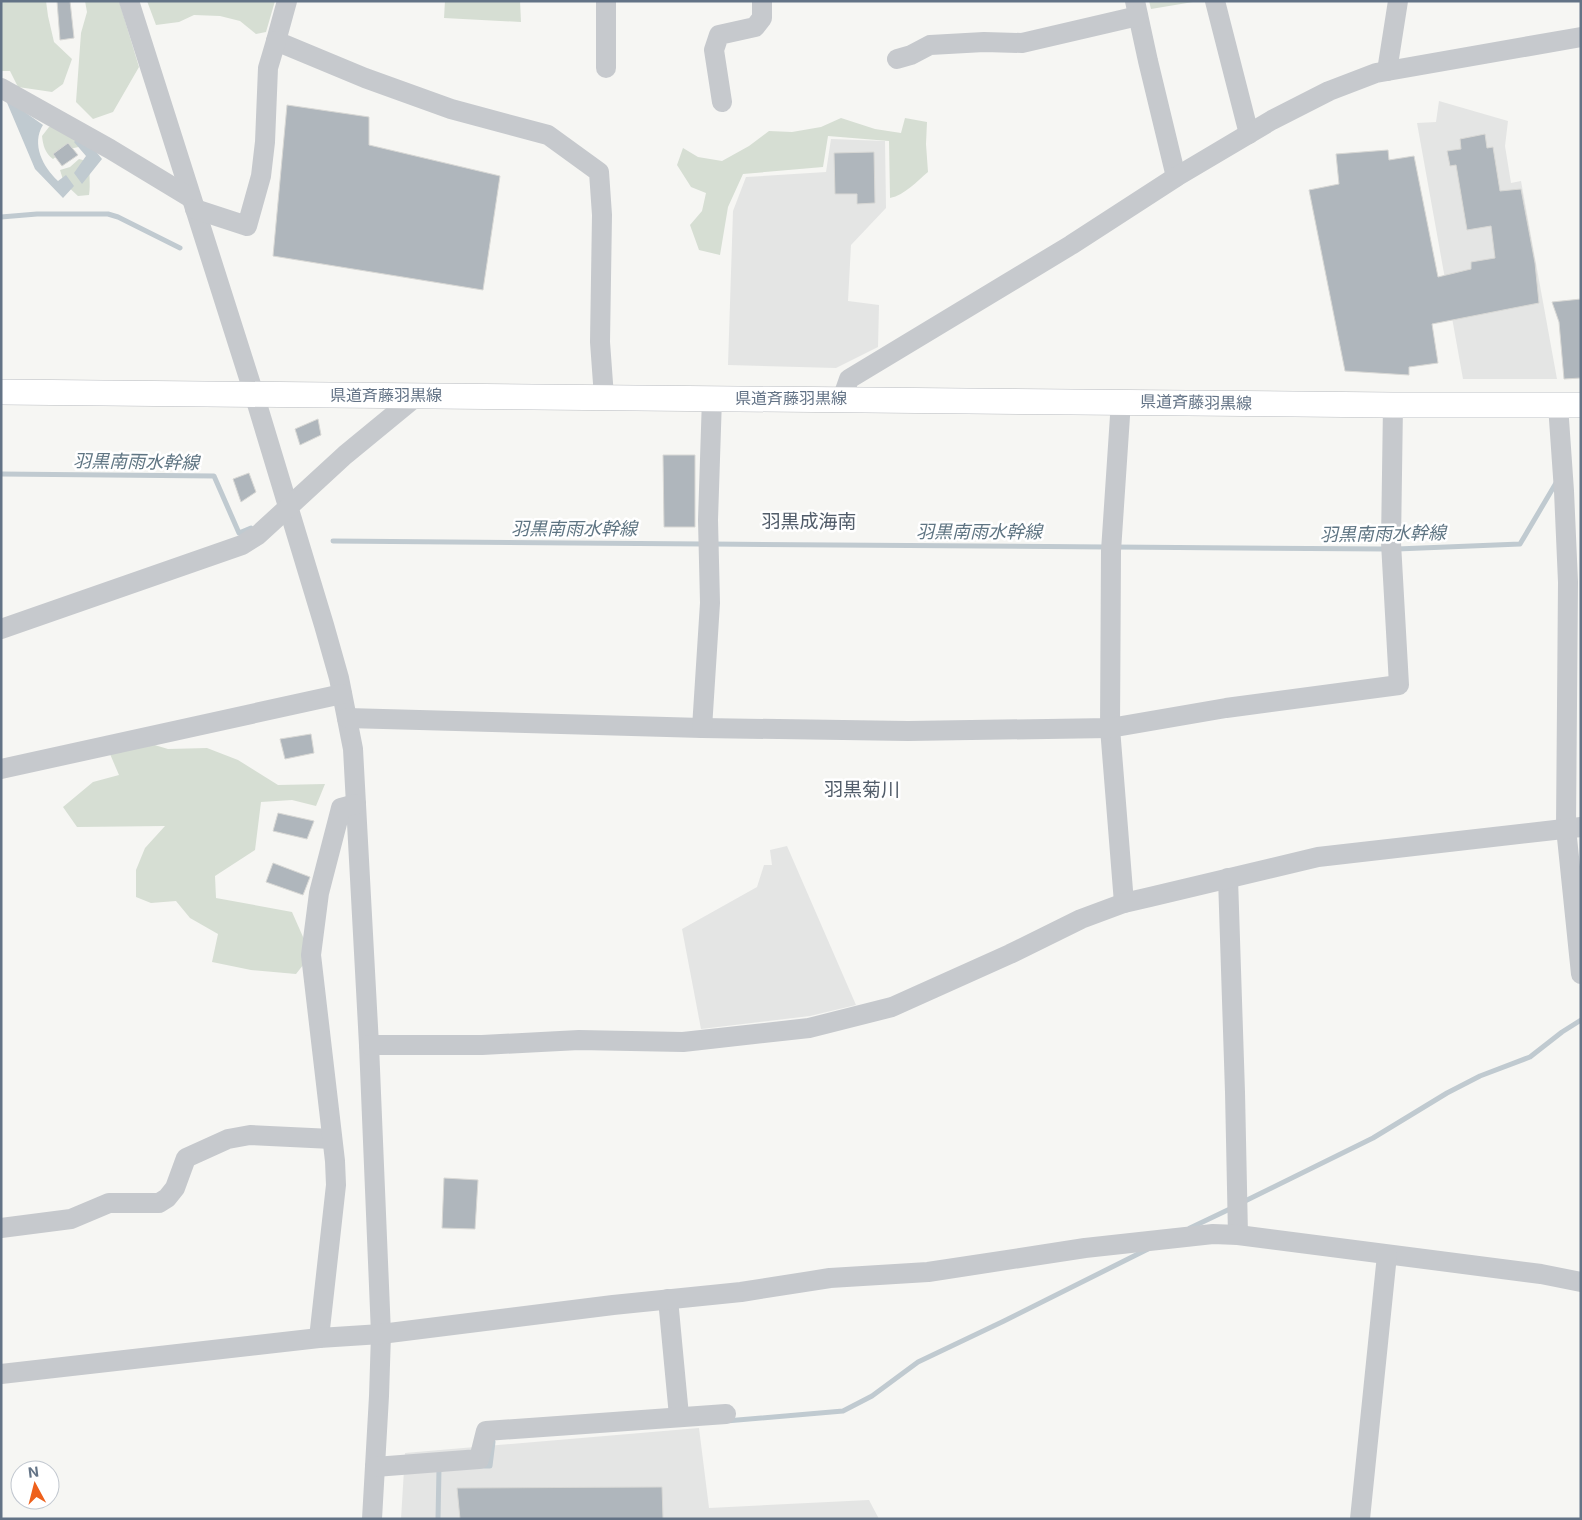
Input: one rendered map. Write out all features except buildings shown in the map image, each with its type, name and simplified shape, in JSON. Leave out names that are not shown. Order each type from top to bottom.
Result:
[{"type":"main road","name":"県道斉藤羽黒線","points":[[1,392],[1569,405]]},
{"type":"street","points":[[129,1],[254,394],[324,625],[342,694],[353,749],[369,1045],[381,1334],[372,1519]]},
{"type":"street","points":[[1,88],[110,149],[193,203],[247,226],[261,176],[268,68],[287,1]]},
{"type":"street","points":[[606,1],[606,68]]},
{"type":"street","points":[[722,102],[714,50],[720,35],[755,27],[762,18],[762,1]]},
{"type":"street","points":[[1215,1],[1249,134]]},
{"type":"street","points":[[1387,71],[1398,1]]},
{"type":"street","points":[[897,59],[912,55],[930,45],[984,42],[1022,43],[1137,9],[1176,177]]},
{"type":"street","points":[[842,399],[849,379],[1063,250],[1176,177],[1249,134],[1329,91],[1376,73],[1581,37]]},
{"type":"street","points":[[276,41],[365,78],[451,109],[548,135],[599,172],[602,215],[600,342],[604,397]]},
{"type":"street","points":[[1,629],[242,544],[258,535],[346,455],[418,396]]},
{"type":"street","points":[[702,728],[710,603],[708,544],[712,398]]},
{"type":"street","points":[[1121,401],[1112,545],[1110,728],[1124,904]]},
{"type":"street","points":[[347,718],[702,728],[908,731],[1110,728],[1226,708],[1399,685],[1391,549],[1393,405]]},
{"type":"street","points":[[1569,405],[1564,491],[1568,582],[1573,828],[1581,974]]},
{"type":"street","points":[[1,769],[342,694]]},
{"type":"street","points":[[319,1338],[336,1184],[311,955],[319,893],[341,808],[356,804]]},
{"type":"street","points":[[369,1045],[482,1045],[579,1040],[683,1042],[809,1028],[892,1007],[1082,919],[1124,904],[1318,857],[1573,828]]},
{"type":"street","points":[[1228,878],[1238,1235]]},
{"type":"street","points":[[1,1228],[71,1219],[109,1203],[159,1203],[167,1198],[175,1188],[186,1158],[228,1139],[250,1135],[332,1139]]},
{"type":"street","points":[[1,1374],[319,1338],[381,1334],[613,1305],[741,1292],[830,1278],[928,1272],[1085,1248],[1213,1234],[1238,1235],[1541,1274],[1581,1282]]},
{"type":"street","points":[[1360,1519],[1387,1255]]},
{"type":"street","points":[[668,1299],[679,1416]]},
{"type":"street","points":[[375,1467],[479,1459],[486,1431],[726,1414]]},
{"type":"shaded area","points":[[1,1],[46,1],[54,42],[72,59],[63,84],[52,92],[18,87],[10,71],[1,71]]},
{"type":"shaded area","points":[[85,1],[119,1],[139,67],[113,112],[93,119],[76,102],[81,33],[87,12]]},
{"type":"shaded area","points":[[147,1],[275,1],[266,32],[256,34],[240,21],[220,16],[194,15],[179,22],[156,25]]},
{"type":"shaded area","points":[[445,1],[520,1],[521,22],[444,18]]},
{"type":"shaded area","points":[[1149,1],[1199,1],[1151,9]]},
{"type":"shaded area","points":[[5,98],[43,125],[38,140],[43,162],[58,181],[66,175],[74,186],[63,198],[35,169]]},
{"type":"shaded area","points":[[1439,101],[1508,121],[1505,146],[1511,183],[1521,181],[1557,379],[1463,379],[1417,123],[1436,122]]},
{"type":"shaded area","points":[[841,118],[875,129],[901,133],[905,118],[927,122],[928,172],[906,191],[890,198],[889,141],[828,136],[823,167],[743,174],[728,207],[720,255],[699,250],[690,225],[702,211],[706,193],[691,187],[677,165],[683,148],[698,157],[722,161],[749,146],[769,131],[792,132],[821,127]]},
{"type":"shaded area","points":[[59,124],[83,146],[65,150],[53,159],[45,149],[42,136],[49,127]]},
{"type":"shaded area","points":[[82,134],[102,159],[82,184],[74,173],[86,156],[74,142]]},
{"type":"shaded area","points":[[831,139],[885,141],[886,208],[851,245],[848,301],[879,305],[878,347],[836,368],[728,365],[733,211],[746,177],[826,172]]},
{"type":"shaded area","points":[[79,159],[91,162],[89,195],[78,196],[64,183],[60,170],[70,167]]},
{"type":"shaded area","points":[[131,738],[168,749],[207,748],[238,760],[278,785],[325,784],[316,806],[292,800],[261,802],[255,850],[215,876],[216,898],[292,912],[311,955],[296,974],[251,970],[212,962],[218,934],[190,918],[176,901],[151,903],[136,897],[136,870],[145,848],[165,826],[77,827],[63,807],[93,782],[119,775],[107,747]]},
{"type":"shaded area","points":[[787,846],[856,1005],[810,1016],[701,1029],[682,929],[757,887],[764,865],[772,865],[770,850]]},
{"type":"shaded area","points":[[699,1428],[709,1508],[869,1500],[879,1519],[401,1519],[405,1453]]},
{"type":"waterway","points":[[1,217],[37,214],[108,214],[118,217],[180,248]]},
{"type":"waterway","name":"羽黒南雨水幹線","points":[[1,474],[214,476],[239,533],[251,528]]},
{"type":"waterway","name":"羽黒南雨水幹線","points":[[1397,549],[1520,544],[1556,483]]},
{"type":"waterway","name":"羽黒南雨水幹線","points":[[333,541],[703,544]]},
{"type":"waterway","name":"羽黒南雨水幹線","points":[[712,544],[1106,547]]},
{"type":"waterway","name":"羽黒南雨水幹線","points":[[1114,547],[1386,549]]},
{"type":"waterway","points":[[1241,1203],[1373,1138],[1447,1093],[1480,1076],[1530,1057],[1581,1020]]},
{"type":"waterway","points":[[1190,1228],[1234,1207]]},
{"type":"waterway","points":[[726,1421],[843,1411],[872,1396],[918,1362],[1148,1249]]},
{"type":"waterway","points":[[480,1466],[490,1466],[493,1442]]},
{"type":"waterway","points":[[438,1519],[439,1469],[442,1469]]},
{"type":"district","name":"羽黒成海南","points":[[809,521]]},
{"type":"district","name":"羽黒菊川","points":[[862,789]]}]
